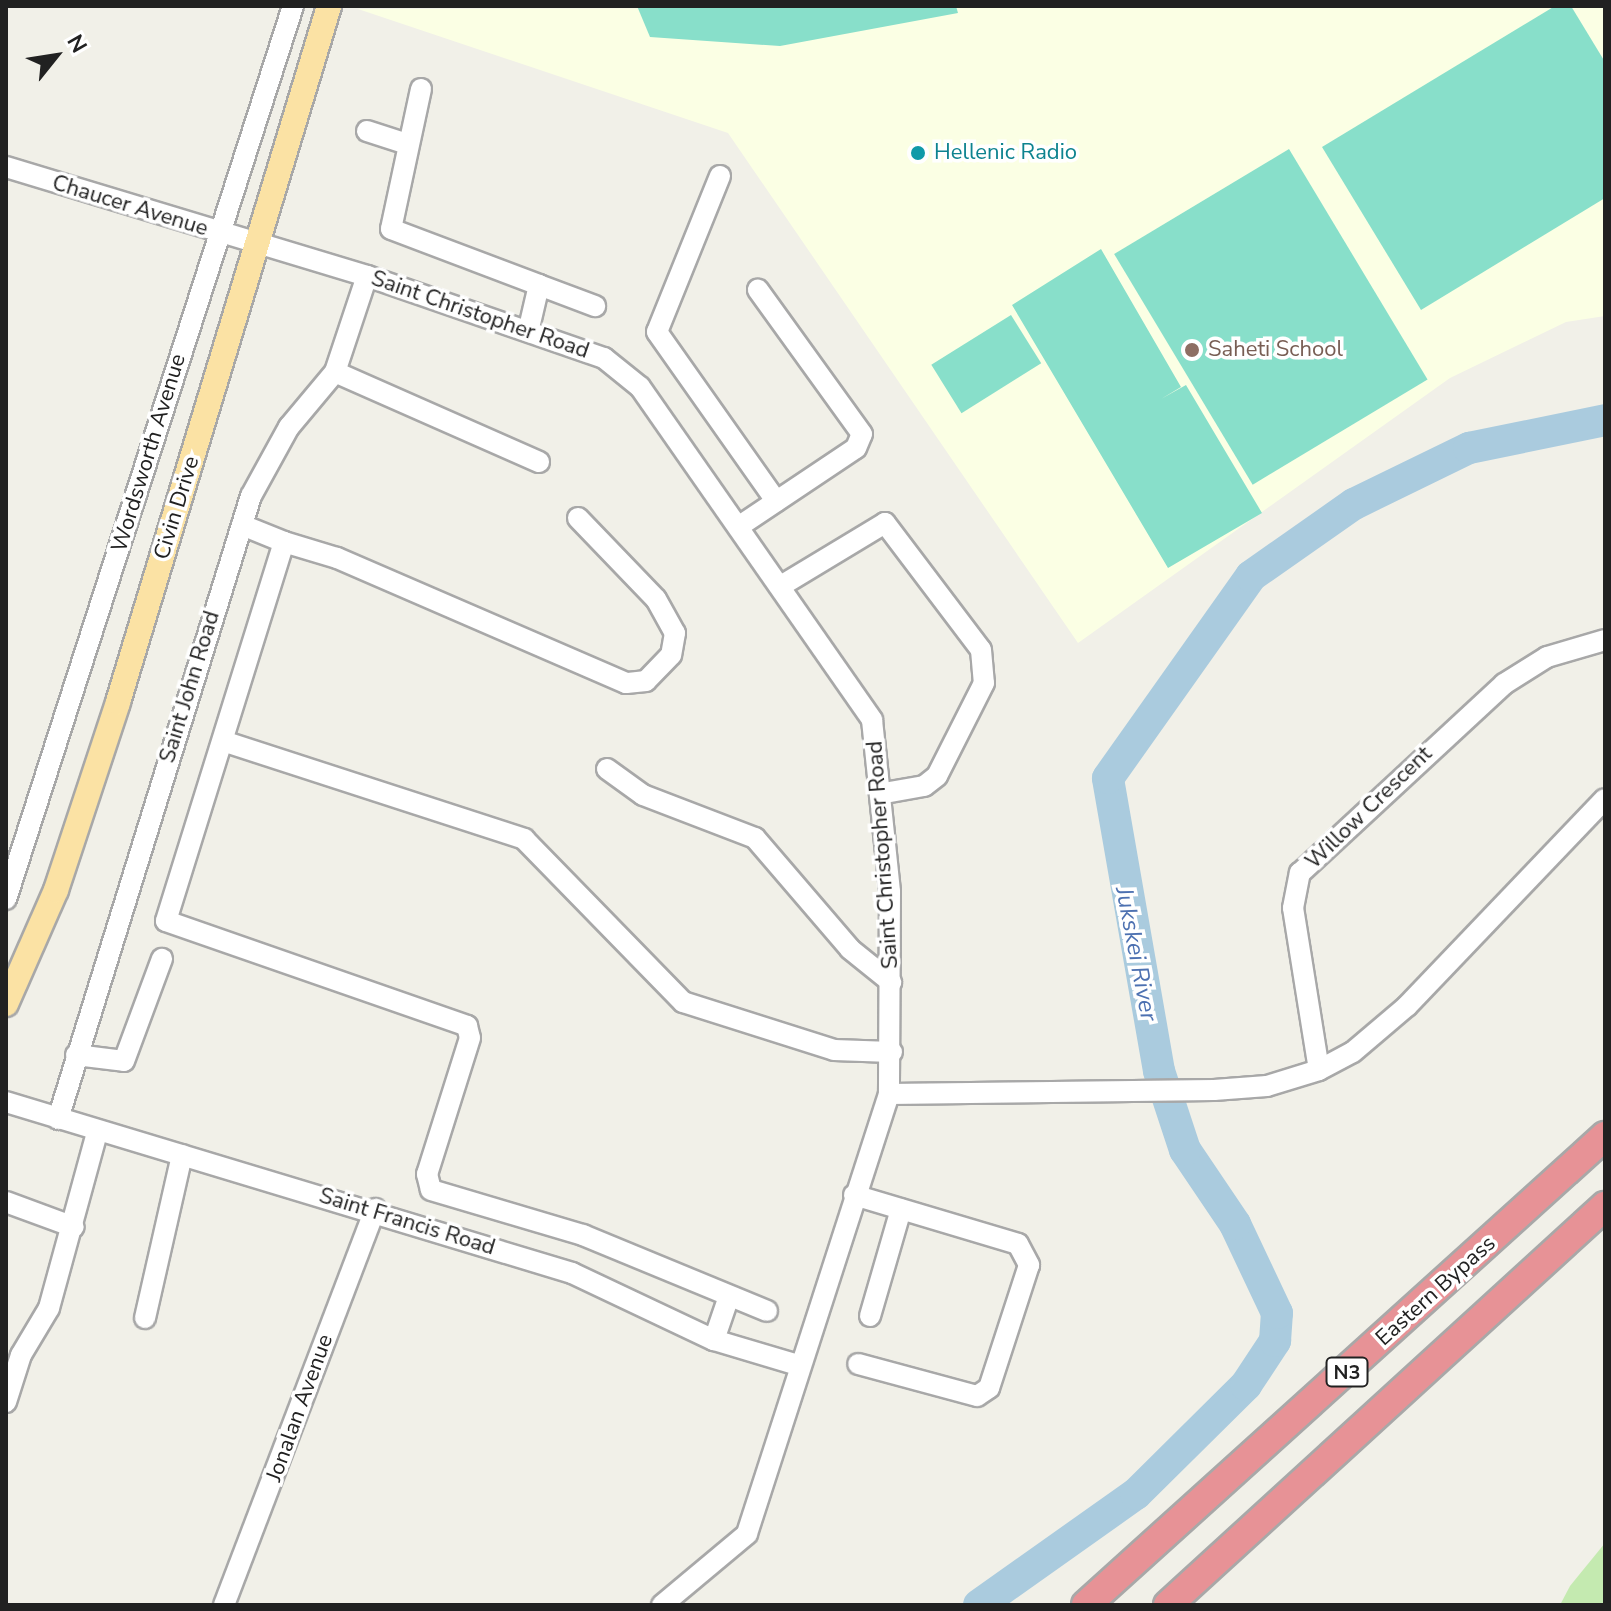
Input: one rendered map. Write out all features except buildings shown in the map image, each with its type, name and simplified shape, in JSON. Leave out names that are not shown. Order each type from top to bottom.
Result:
[{"type":"highway","name":"Eastern Bypass","points":[[1086,1605],[1605,1136]]},
{"type":"highway","name":"N3","points":[[1168,1605],[1605,1206]]},
{"type":"main road","name":"Civin Drive","points":[[6,1004],[41,931],[104,745],[329,6]]},
{"type":"street","name":"Wordsworth Avenue","points":[[6,899],[217,233],[293,6]]},
{"type":"street","points":[[421,89],[404,143],[389,222],[397,237],[595,306]]},
{"type":"street","points":[[367,131],[404,143]]},
{"type":"street","name":"Chaucer Avenue","points":[[6,167],[217,233],[255,241]]},
{"type":"street","points":[[720,176],[657,332],[776,501]]},
{"type":"street","name":"Saint Christopher Road","points":[[255,241],[529,328],[595,353],[629,375],[784,584],[872,720],[884,793],[891,982],[889,1094],[798,1365],[747,1534],[662,1605]]},
{"type":"street","name":"Saint John Road","points":[[58,1119],[242,525],[280,442],[335,372],[367,276]]},
{"type":"street","points":[[529,328],[539,285]]},
{"type":"street","points":[[741,525],[856,448],[862,434],[758,290]]},
{"type":"street","points":[[335,372],[539,462]]},
{"type":"street","points":[[242,525],[337,558],[626,683],[646,681],[671,655],[675,633],[650,591],[578,518]]},
{"type":"street","points":[[784,584],[885,523],[981,650],[984,683],[937,776],[924,786],[884,793]]},
{"type":"street","points":[[284,542],[167,924],[464,1024],[470,1038],[427,1174],[429,1188],[583,1235],[728,1299],[767,1311]]},
{"type":"street","name":"Willow Crescent","points":[[1319,1070],[1293,908],[1300,873],[1504,684],[1547,657],[1605,640]]},
{"type":"street","points":[[223,741],[524,839],[683,1002],[834,1050],[892,1052]]},
{"type":"street","points":[[607,769],[643,795],[755,838],[842,940],[891,982]]},
{"type":"street","points":[[889,1094],[1214,1090],[1267,1086],[1319,1070],[1353,1052],[1407,1006],[1605,799]]},
{"type":"street","points":[[76,1055],[124,1061],[162,959]]},
{"type":"street","name":"Saint Francis Road","points":[[6,1102],[97,1133],[375,1209],[572,1273],[714,1340],[798,1365]]},
{"type":"street","points":[[6,1402],[21,1355],[49,1308],[74,1227],[97,1133]]},
{"type":"street","points":[[145,1318],[182,1155]]},
{"type":"street","points":[[854,1195],[1018,1244],[1029,1265],[989,1388],[977,1396],[858,1364]]},
{"type":"street","points":[[6,1202],[74,1227]]},
{"type":"street","name":"Jonalan Avenue","points":[[224,1605],[375,1209]]},
{"type":"street","points":[[870,1316],[901,1209]]},
{"type":"street","points":[[714,1340],[728,1299]]},
{"type":"shaded area","name":"Saheti School","points":[[1605,6],[1605,316],[1566,322],[1450,378],[1078,643],[728,133],[358,9]]},
{"type":"green space","points":[[637,6],[956,6],[958,13],[780,46],[650,37]]},
{"type":"green space","points":[[1555,6],[1571,6],[1605,62],[1605,198],[1421,310],[1322,147]]},
{"type":"green space","points":[[1289,149],[1428,380],[1253,485],[1114,254]]},
{"type":"green space","points":[[1101,249],[1181,387],[1161,399],[1186,385],[1262,513],[1168,568],[1012,305]]},
{"type":"green space","points":[[1011,315],[1041,363],[961,413],[931,365]]},
{"type":"green space","points":[[1605,1543],[1605,1605],[1560,1605],[1570,1586]]},
{"type":"waterway","name":"Jukskei River","points":[[979,1605],[1136,1494],[1246,1385],[1275,1341],[1277,1313],[1235,1224],[1185,1150],[1159,1071],[1108,778],[1251,576],[1354,504],[1469,448],[1605,420]]},
{"type":"place","name":"Hellenic Radio","points":[[918,153]]},
{"type":"place","name":"Saheti School","points":[[1192,350]]}]
